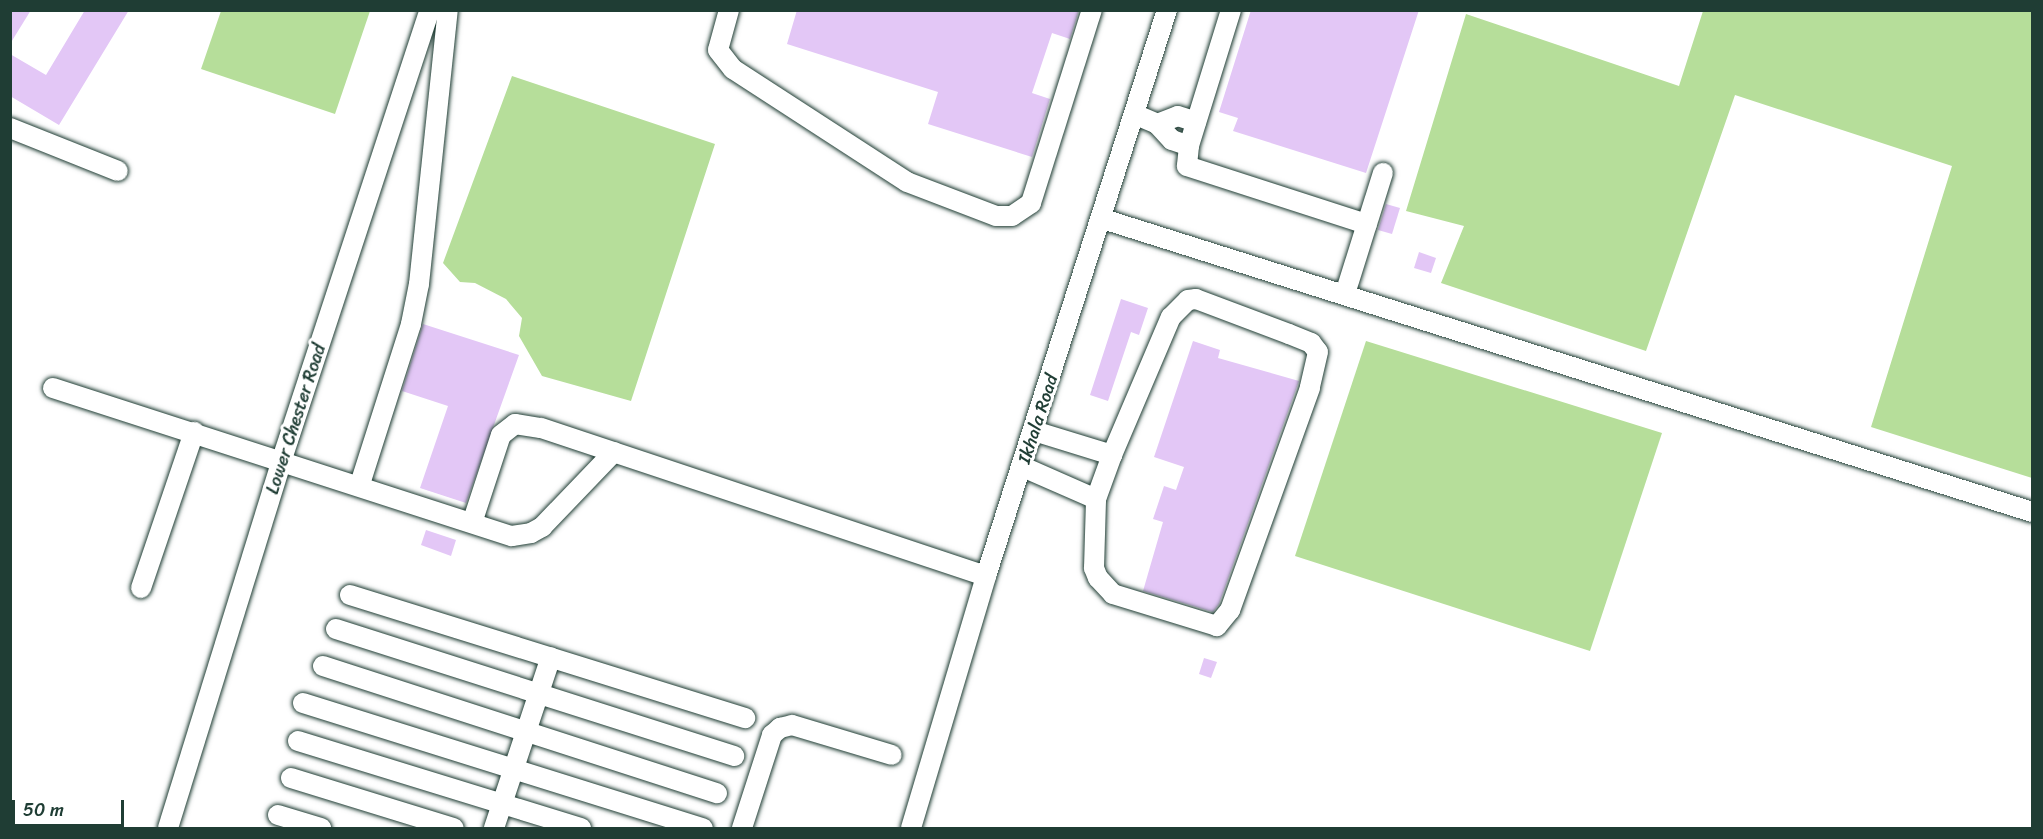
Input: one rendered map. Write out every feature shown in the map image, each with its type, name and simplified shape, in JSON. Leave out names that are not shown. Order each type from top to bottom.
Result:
[{"type":"street","name":"Lower Chester Road","points":[[168,828],[282,459],[430,10]]},
{"type":"street","points":[[360,484],[408,334],[419,284],[448,10]]},
{"type":"street","points":[[729,10],[718,50],[733,69],[907,182],[996,216],[1012,216],[1031,202],[1092,10]]},
{"type":"street","name":"Ikhala Road","points":[[911,828],[986,576],[1104,219],[1167,10]]},
{"type":"street","points":[[1231,10],[1196,122],[1186,163],[1192,169],[1367,224]]},
{"type":"street","points":[[1134,114],[1157,124],[1172,140],[1189,146]]},
{"type":"street","points":[[1157,124],[1178,116],[1196,122]]},
{"type":"street","points":[[10,128],[118,171]]},
{"type":"street","points":[[1345,294],[1383,173]]},
{"type":"street","points":[[1104,219],[2032,512]]},
{"type":"street","points":[[1196,299],[1289,334],[1311,343],[1318,352],[1310,388],[1230,610],[1217,626],[1197,622],[1105,588],[1094,568],[1096,499],[1112,455],[1171,317],[1188,300],[1196,299]]},
{"type":"street","points":[[53,388],[473,520],[512,536],[531,533],[614,452]]},
{"type":"street","points":[[473,520],[501,435],[515,424],[541,428],[986,576]]},
{"type":"street","points":[[1035,431],[1112,455]]},
{"type":"street","points":[[141,588],[194,432]]},
{"type":"street","points":[[1023,467],[1096,499]]},
{"type":"street","points":[[350,595],[745,718]]},
{"type":"street","points":[[336,628],[734,756]]},
{"type":"street","points":[[494,828],[551,657]]},
{"type":"street","points":[[323,666],[717,793]]},
{"type":"street","points":[[303,703],[703,828]]},
{"type":"street","points":[[742,828],[772,735],[780,728],[792,725],[892,755]]},
{"type":"street","points":[[298,741],[581,828]]},
{"type":"street","points":[[291,778],[454,828]]},
{"type":"street","points":[[278,815],[321,828]]},
{"type":"green space","points":[[221,11],[370,11],[335,114],[201,69]]},
{"type":"green space","points":[[1703,11],[2032,11],[2032,478],[1871,427],[1952,166],[1735,95],[1646,351],[1441,283],[1464,226],[1406,211],[1466,14],[1679,86]]},
{"type":"green space","points":[[512,76],[715,144],[631,401],[542,376],[519,336],[522,318],[506,299],[475,283],[460,282],[443,263]]},
{"type":"green space","points":[[1366,341],[1662,433],[1590,651],[1295,556]]},
{"type":"building","points":[[10,10],[31,10],[10,44]]},
{"type":"building","points":[[85,10],[129,10],[59,125],[10,96],[10,54],[46,75]]},
{"type":"building","points":[[797,10],[1079,10],[1070,39],[1052,33],[1032,93],[1050,99],[1032,157],[928,124],[938,92],[787,44]]},
{"type":"building","points":[[1251,10],[1419,10],[1366,173],[1233,131],[1238,118],[1219,112]]},
{"type":"building","points":[[1386,204],[1400,208],[1392,234],[1378,230]]},
{"type":"building","points":[[1419,252],[1436,258],[1431,273],[1414,268]]},
{"type":"building","points":[[1121,299],[1148,308],[1139,335],[1131,332],[1108,401],[1090,395]]},
{"type":"building","points":[[423,324],[519,355],[466,503],[420,488],[448,406],[402,391]]},
{"type":"building","points":[[1193,341],[1220,350],[1218,358],[1299,381],[1219,604],[1213,612],[1143,591],[1163,522],[1153,519],[1164,486],[1176,490],[1184,467],[1154,457]]},
{"type":"building","points":[[426,530],[456,540],[451,556],[421,545]]},
{"type":"building","points":[[1204,658],[1217,662],[1211,678],[1199,674]]}]
